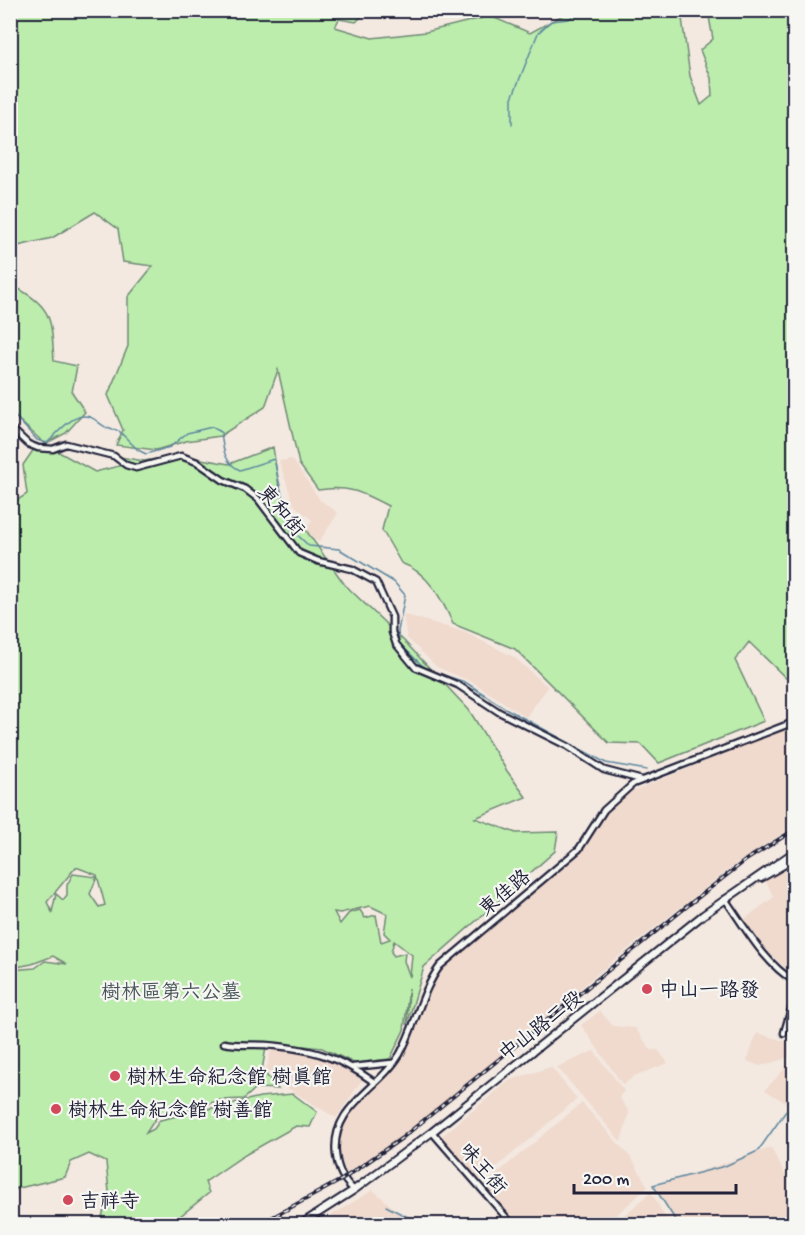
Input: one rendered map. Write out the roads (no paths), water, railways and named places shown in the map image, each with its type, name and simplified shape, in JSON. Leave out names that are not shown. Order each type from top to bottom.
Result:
[{"type":"main road","name":"中山路二段","points":[[301,1224],[354,1191],[432,1132],[724,899],[795,852]]},
{"type":"main road","name":"中山路二段","points":[[724,899],[795,859]]},
{"type":"street","name":"東和街","points":[[10,428],[28,444],[38,448],[53,449],[66,444],[114,456],[126,465],[136,468],[181,456],[197,462],[223,480],[245,489],[258,499],[299,553],[318,561],[352,569],[376,582],[392,617],[392,633],[396,644],[415,667],[458,685],[499,712],[567,746],[604,770],[642,780]]},
{"type":"street","name":"東佳路","points":[[354,1191],[343,1179],[338,1163],[335,1141],[339,1127],[349,1107],[400,1054],[431,980],[440,966],[579,849],[613,799],[642,780],[795,722]]},
{"type":"street","points":[[724,899],[781,973],[795,981]]},
{"type":"street","points":[[784,1033],[795,999]]},
{"type":"street","points":[[224,1043],[263,1045],[322,1053],[353,1067],[374,1082]]},
{"type":"street","points":[[353,1067],[393,1063]]},
{"type":"street","name":"味王街","points":[[432,1132],[512,1224]]},
{"type":"waterway","points":[[512,124],[512,98],[538,33],[551,21],[569,19],[580,10]]},
{"type":"waterway","points":[[10,411],[37,440],[47,443],[68,423],[81,416],[88,416],[108,429],[119,431],[138,450],[146,454],[170,447],[187,433],[212,427],[221,432],[227,459],[240,470],[274,459],[289,527],[309,546],[339,549],[394,582],[405,595],[398,631],[399,643],[427,670],[465,682],[505,708],[606,763],[647,770]]},
{"type":"waterway","points":[[678,1224],[653,1185],[725,1166],[758,1151],[791,1104]]},
{"type":"waterway","points":[[386,1206],[421,1224]]},
{"type":"railway","points":[[260,1224],[343,1179],[402,1138],[691,903],[746,860],[794,830]]},
{"type":"place","name":"中山一路發","points":[[647,989]]},
{"type":"place","name":"樹林生命紀念館 樹真館","points":[[115,1076]]},
{"type":"place","name":"樹林生命紀念館 樹善館","points":[[56,1109]]},
{"type":"place","name":"吉祥寺","points":[[68,1200]]},
{"type":"park label","name":"樹林區第六公墓","points":[[171,991]]}]
